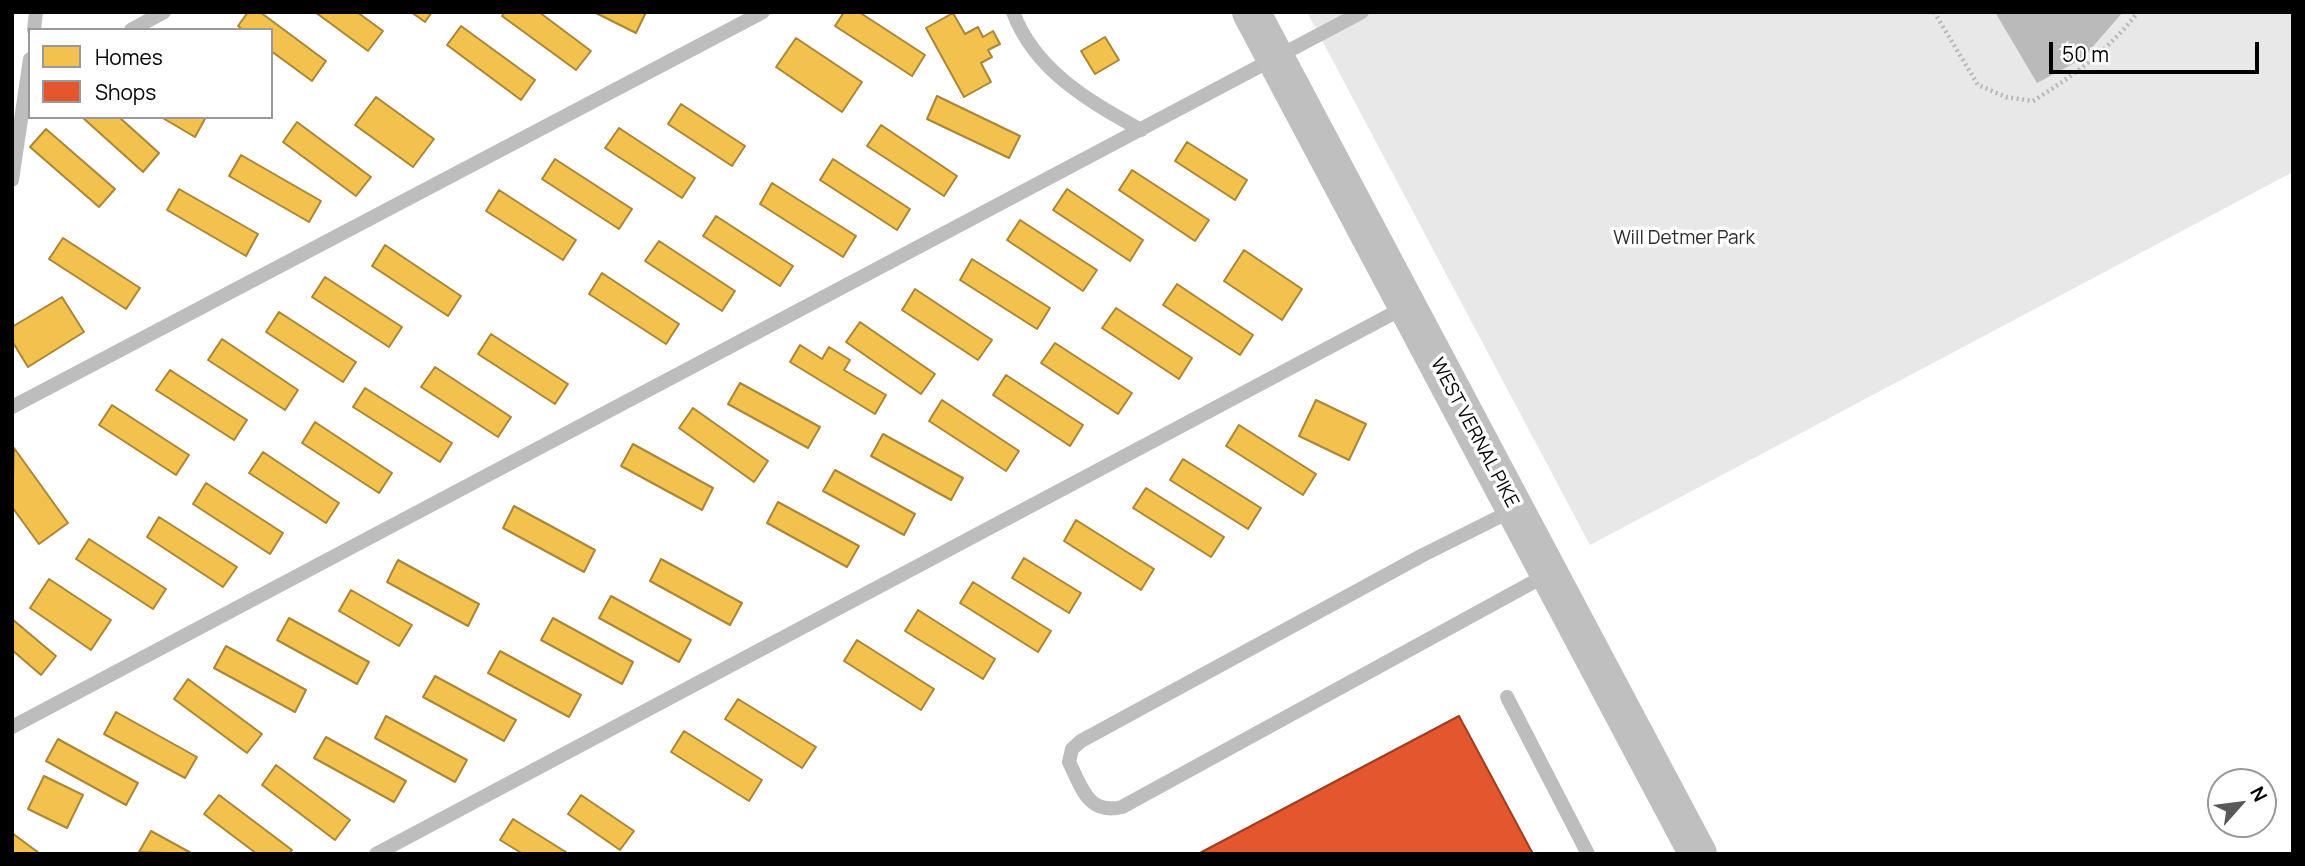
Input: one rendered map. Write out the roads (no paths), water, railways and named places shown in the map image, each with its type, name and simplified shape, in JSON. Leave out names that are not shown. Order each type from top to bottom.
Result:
[{"type":"main road","name":"WEST VERNAL PIKE","points":[[1251,12],[1698,854]]},
{"type":"lane","points":[[135,28],[164,12]]},
{"type":"lane","points":[[12,407],[763,12]]},
{"type":"lane","points":[[1013,12],[1041,60],[1076,94],[1141,130]]},
{"type":"lane","points":[[12,727],[1362,12]]},
{"type":"lane","points":[[12,180],[28,85]]},
{"type":"lane","points":[[376,854],[1407,306]]},
{"type":"lane","points":[[1515,510],[1423,555],[1081,741],[1072,749],[1069,762],[1087,800],[1101,809],[1122,807],[1549,574]]},
{"type":"lane","points":[[1507,697],[1588,854]]},
{"type":"park label","name":"Will Detmer Park","points":[[1684,239]]}]
